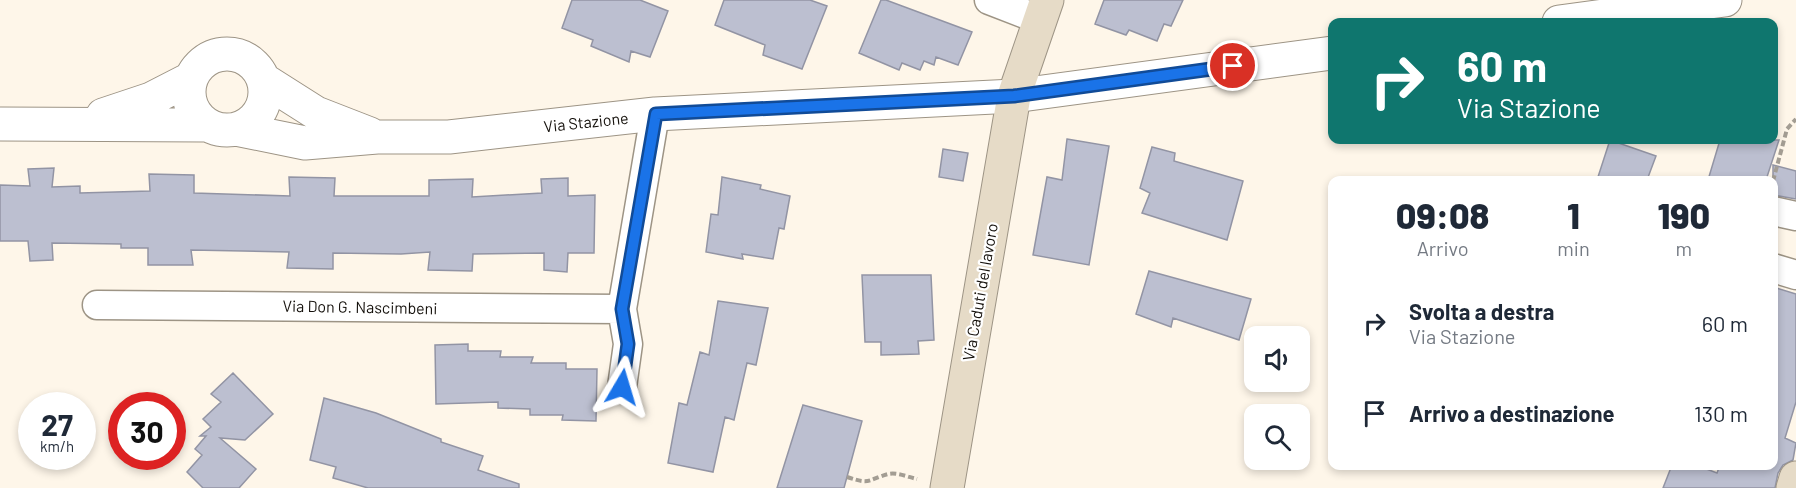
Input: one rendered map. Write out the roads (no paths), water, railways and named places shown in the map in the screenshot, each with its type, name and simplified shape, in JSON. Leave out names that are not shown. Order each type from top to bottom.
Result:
[{"type":"main road","name":"Via Caduti del lavoro","points":[[937,485],[1014,96],[1044,10]]},
{"type":"main road","points":[[1793,488],[1796,478]]},
{"type":"street","points":[[990,0],[1044,10]]},
{"type":"street","points":[[1589,18],[1725,0]]},
{"type":"street","name":"Via Stazione","points":[[66,125],[116,112],[151,99],[190,79],[208,58],[221,53],[235,54],[247,59],[257,68],[264,80],[316,113],[377,137]]},
{"type":"street","name":"Via Stazione","points":[[0,124],[221,127],[305,143],[377,137],[449,136],[656,114],[1014,96],[1328,54]]},
{"type":"street","points":[[190,79],[188,91],[190,104],[197,116],[221,127],[247,124],[257,116],[263,105],[264,80]]},
{"type":"street","points":[[622,387],[628,344],[622,309],[656,114]]},
{"type":"street","points":[[1778,212],[1796,216]]},
{"type":"street","points":[[1778,270],[1796,275]]},
{"type":"street","name":"Via Don G. Nascimbeni","points":[[97,305],[622,309]]}]
